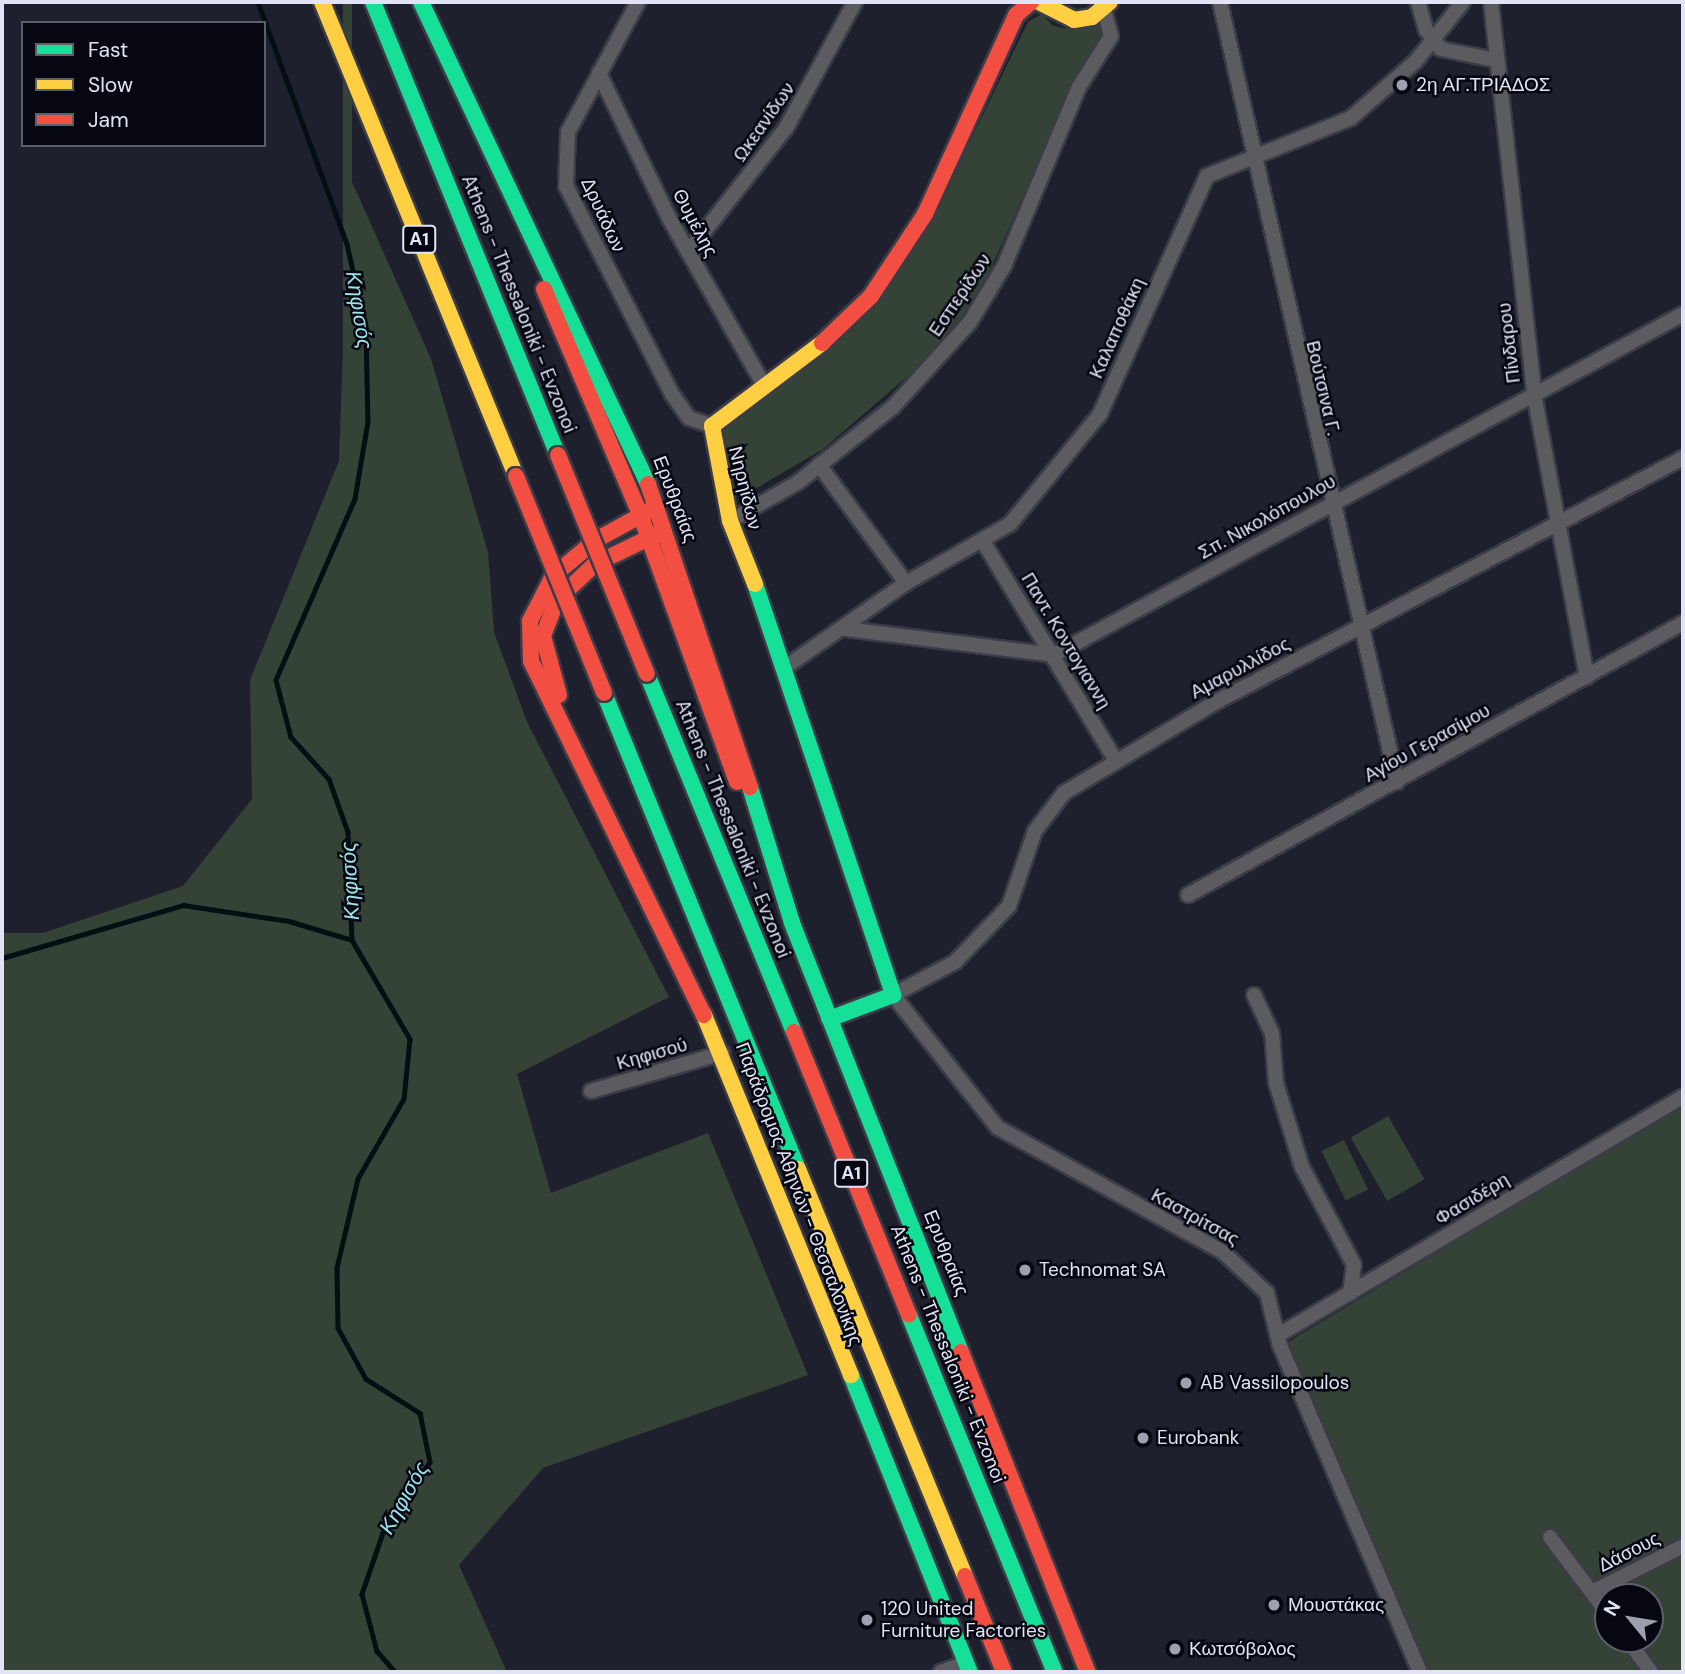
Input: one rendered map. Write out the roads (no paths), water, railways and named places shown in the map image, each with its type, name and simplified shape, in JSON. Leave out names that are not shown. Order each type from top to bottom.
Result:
[{"type":"main road","name":"Α1","points":[[322,2],[1004,1672]]},
{"type":"main road","name":"Athens - Thessaloniki - Evzonoi","points":[[373,2],[1055,1672]]},
{"type":"main road","name":"Ερυθραίας","points":[[421,2],[502,180],[639,514],[711,721],[766,848],[830,1019],[1088,1672]]},
{"type":"main road","name":"Νηρηϊδων","points":[[892,995],[787,666],[730,521],[712,426],[848,322],[901,255],[1016,15],[1031,2]]},
{"type":"main road","points":[[1039,2],[1074,20],[1107,5]]},
{"type":"main road","name":"Ερυθραίας","points":[[502,180],[593,361],[656,507],[730,717],[766,848]]},
{"type":"main road","name":"Παράδρομος Αθηνών - Θεσσαλονίκης","points":[[656,507],[639,514],[553,576],[530,621],[534,669],[573,740],[723,1053],[968,1668]]},
{"type":"main road","name":"Παράδρομος Αθηνών - Θεσσαλονίκης","points":[[573,740],[545,657],[545,624],[576,579],[647,538],[665,531]]},
{"type":"main road","points":[[830,1019],[892,995]]},
{"type":"street","name":"Δρυάδων","points":[[638,2],[564,142],[566,186],[672,394],[689,418],[712,426]]},
{"type":"street","name":"Ωκεανίδων","points":[[688,252],[786,128],[855,2]]},
{"type":"street","name":"Βούτσινα Γ.","points":[[1220,2],[1251,158],[1397,782]]},
{"type":"street","points":[[1418,2],[1432,41],[1451,54],[1495,60]]},
{"type":"street","name":"Καλαποθάκη","points":[[787,666],[846,629],[906,583],[984,543],[1030,504],[1100,414],[1207,176],[1351,117],[1432,41],[1463,2]]},
{"type":"street","name":"Πίνδαρου","points":[[1492,2],[1495,60],[1534,394],[1587,677]]},
{"type":"street","name":"Εσπερίδων","points":[[730,521],[819,465],[915,386],[997,279],[1079,87],[1111,36],[1107,5]]},
{"type":"street","name":"Θυμέλης","points":[[599,73],[688,252],[765,387]]},
{"type":"street","name":"Σπ. Νικολόπουλου","points":[[1054,655],[1683,314]]},
{"type":"street","name":"Αμαρυλλίδος","points":[[892,995],[955,962],[1009,906],[1035,831],[1065,793],[1115,759],[1362,624],[1683,458]]},
{"type":"street","points":[[819,465],[906,583]]},
{"type":"street","name":"Παντ. Κοντογιαννη","points":[[984,543],[1115,759]]},
{"type":"street","name":"Αγίου Γερασίμου","points":[[1188,895],[1683,623]]},
{"type":"street","points":[[846,629],[1054,655]]},
{"type":"street","name":"Καστρίτσας","points":[[892,995],[986,1119],[1240,1264],[1267,1293],[1280,1334],[1280,1346],[1420,1672]]},
{"type":"street","points":[[1254,995],[1272,1033],[1276,1083],[1302,1167],[1354,1265],[1350,1294]]},
{"type":"street","name":"Κηφισού","points":[[591,1091],[723,1053]]},
{"type":"street","name":"Φασιδέρη","points":[[1280,1334],[1683,1097]]},
{"type":"street","points":[[1550,1537],[1594,1595]]},
{"type":"street","name":"Δάσους","points":[[1592,1592],[1683,1545]]},
{"type":"street","points":[[1637,1653],[1651,1672]]},
{"type":"street","points":[[941,1672],[968,1668]]},
{"type":"waterway","name":"Κηφισός","points":[[258,2],[265,21]]},
{"type":"waterway","name":"Κηφισός","points":[[266,24],[347,244],[366,329],[368,422],[355,499],[276,680],[291,737],[329,779],[348,832],[352,940],[410,1039],[404,1099],[358,1179],[337,1268],[338,1328],[366,1379],[420,1413],[430,1462],[383,1533],[362,1594],[377,1651],[395,1672]]},
{"type":"waterway","points":[[2,958],[183,905],[289,921],[352,940]]},
{"type":"place","name":"2η ΑΓ.ΤΡΙΑΔΟΣ","points":[[1402,85]]},
{"type":"place","name":"Technomat SA","points":[[1025,1270]]},
{"type":"place","name":"AB Vassilopoulos","points":[[1186,1383]]},
{"type":"place","name":"Eurobank","points":[[1143,1438]]},
{"type":"place","name":"Μουστάκας","points":[[1274,1605]]},
{"type":"place","name":"120 United Furniture Factories","points":[[867,1620]]},
{"type":"place","name":"Κωτσόβολος","points":[[1175,1649]]}]
